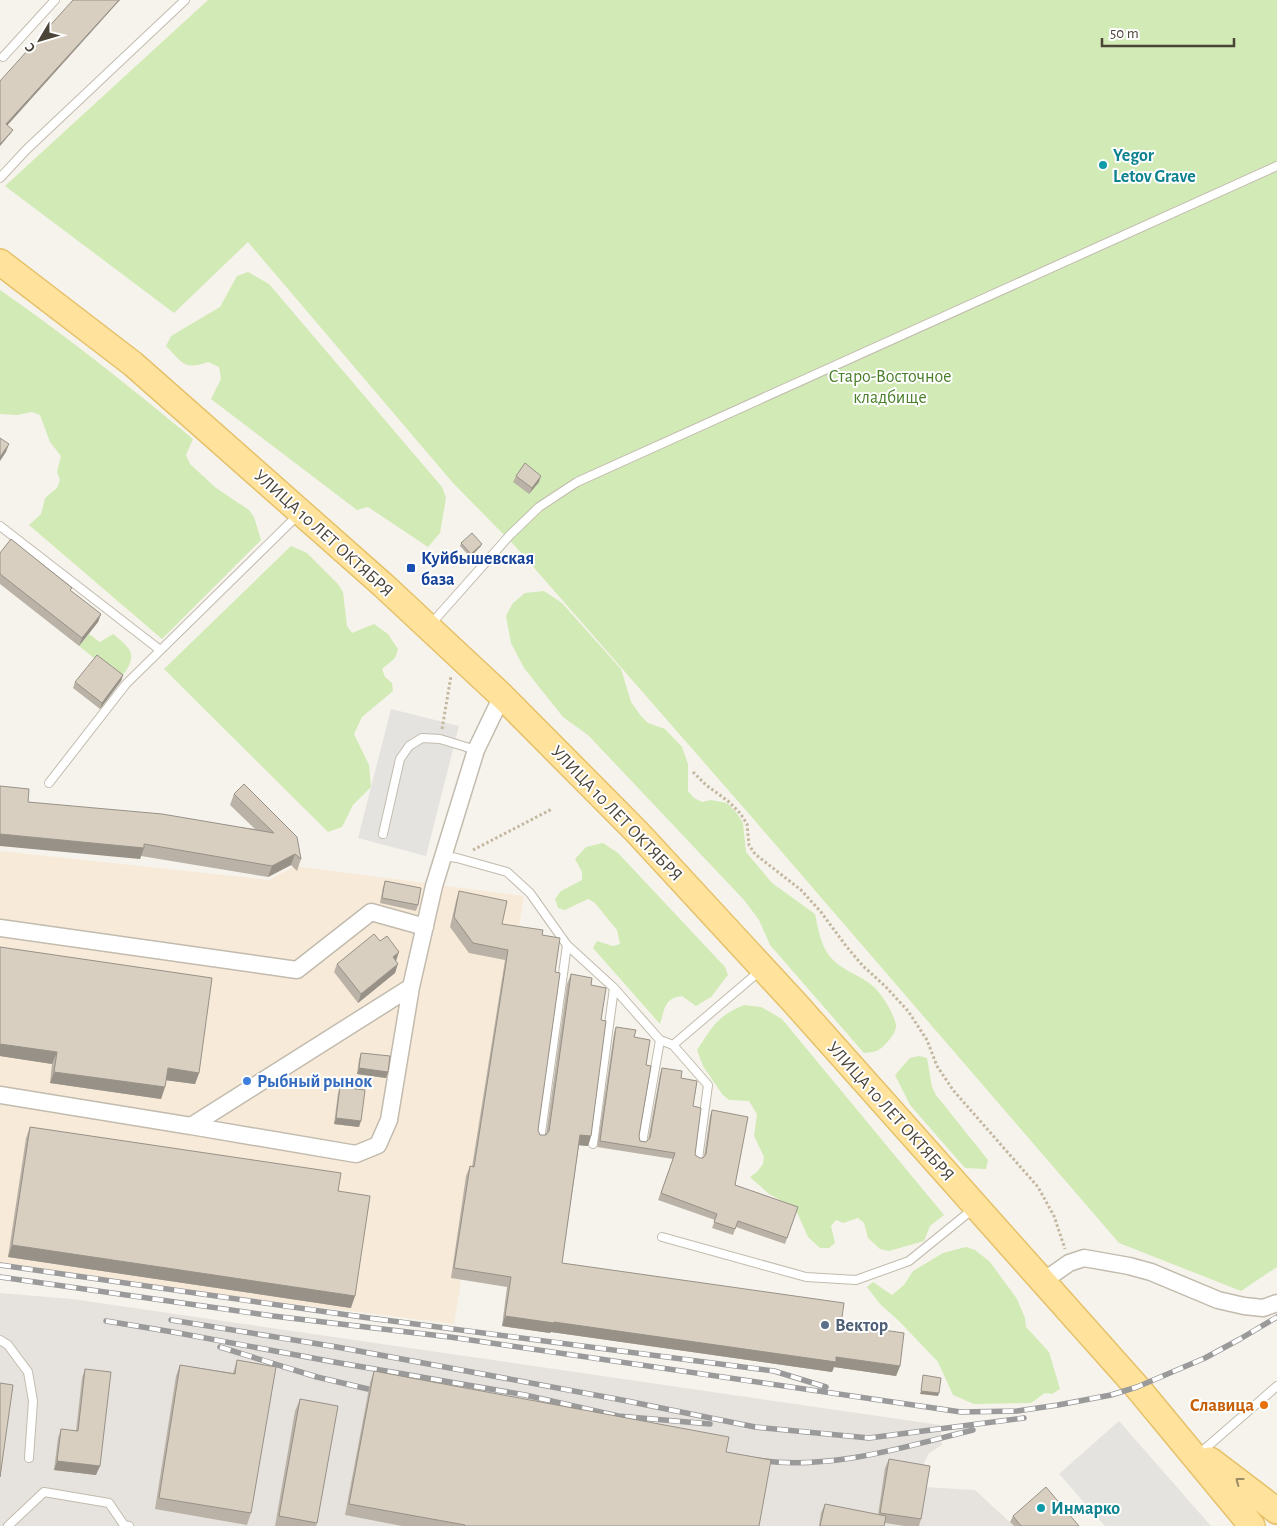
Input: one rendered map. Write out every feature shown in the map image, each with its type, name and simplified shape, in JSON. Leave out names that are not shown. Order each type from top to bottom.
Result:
[{"type":"main road","name":"УЛИЦА 10 ЛЕТ ОКТЯБРЯ","points":[[0,262],[133,364],[300,512],[502,696],[637,832],[763,968],[1137,1387],[1248,1524]]},
{"type":"main road","name":"УЛИЦА 10 ЛЕТ ОКТЯБРЯ","points":[[1171,1429],[1200,1453],[1272,1504]]},
{"type":"street","points":[[0,1095],[356,1154],[378,1145],[389,1120],[411,987],[434,886],[451,857],[476,750],[502,696]]},
{"type":"street","points":[[0,928],[297,970],[371,912],[425,927]]},
{"type":"street","points":[[191,1126],[411,987]]},
{"type":"street","points":[[1042,1282],[1070,1264],[1084,1258],[1151,1272],[1218,1300],[1263,1308],[1277,1303]]},
{"type":"lane","points":[[3,56],[54,0]]},
{"type":"lane","points":[[1,175],[184,0]]},
{"type":"lane","points":[[428,627],[510,535],[539,507],[576,482],[1277,166]]},
{"type":"lane","points":[[49,783],[126,684],[300,512]]},
{"type":"lane","points":[[0,526],[160,650]]},
{"type":"lane","points":[[382,834],[400,760],[409,746],[422,738],[440,739],[476,750]]},
{"type":"lane","points":[[451,857],[507,872],[530,893],[567,945],[614,988],[660,1040],[674,1045],[708,1086],[698,1159]]},
{"type":"lane","points":[[540,1140],[567,945]]},
{"type":"lane","points":[[674,1045],[763,968]]},
{"type":"lane","points":[[593,1144],[614,988]]},
{"type":"lane","points":[[642,1143],[660,1040]]},
{"type":"lane","points":[[662,1237],[806,1277],[856,1280],[909,1261],[976,1206]]},
{"type":"lane","points":[[0,1340],[8,1345],[28,1372],[33,1401],[28,1458]]},
{"type":"lane","points":[[1200,1453],[1277,1386]]},
{"type":"lane","points":[[8,1526],[44,1492],[109,1503],[124,1525],[129,1526]]},
{"type":"path","points":[[440,739],[451,675]]},
{"type":"path","points":[[693,772],[706,785],[728,800],[740,813],[747,824],[749,845],[755,854],[802,890],[863,966],[908,1011],[927,1040],[938,1066],[953,1090],[1038,1186],[1054,1216],[1070,1264]]},
{"type":"path","points":[[451,857],[552,809]]},
{"type":"shaded area","points":[[391,709],[459,726],[426,856],[358,838]]},
{"type":"shaded area","name":"Рыбный рынок","points":[[0,851],[269,880],[295,866],[524,896],[454,1324],[0,1267]]},
{"type":"shaded area","points":[[0,1293],[72,1299],[940,1425],[942,1445],[929,1453],[919,1473],[925,1487],[975,1490],[1014,1526],[0,1526]]},
{"type":"shaded area","points":[[1119,1421],[1211,1526],[1105,1526],[1059,1474]]},
{"type":"green space","name":"Старо-Восточное кладбище","points":[[208,0],[1277,0],[1277,1267],[1241,1291],[1119,1243],[515,546],[453,483],[248,242],[174,313],[5,186]]},
{"type":"green space","points":[[248,272],[269,284],[442,487],[446,498],[440,533],[428,547],[368,507],[357,510],[211,399],[221,379],[219,367],[208,362],[194,366],[188,365],[166,346],[171,336],[220,307],[237,276]]},
{"type":"green space","points":[[0,290],[98,362],[193,439],[186,455],[190,464],[216,488],[249,510],[254,517],[261,540],[162,639],[29,525],[41,514],[45,498],[57,488],[60,480],[57,472],[61,456],[50,442],[40,415],[32,412],[17,415],[0,414]]},
{"type":"green space","points":[[291,546],[307,553],[338,584],[343,592],[347,626],[352,633],[374,624],[388,634],[398,649],[395,658],[382,669],[385,677],[392,683],[393,691],[362,717],[354,734],[369,765],[371,787],[353,805],[342,827],[328,832],[164,669]]},
{"type":"green space","points":[[544,591],[562,603],[621,669],[631,702],[641,716],[648,723],[665,729],[682,747],[688,764],[688,791],[694,798],[702,802],[711,800],[727,803],[736,812],[743,823],[746,852],[772,883],[815,914],[823,945],[833,960],[870,984],[881,996],[891,1011],[896,1025],[890,1039],[881,1048],[873,1052],[864,1053],[770,945],[759,920],[744,900],[588,735],[563,717],[524,668],[511,643],[506,616],[513,603],[525,593]]},
{"type":"green space","points":[[89,634],[100,642],[113,634],[126,645],[131,655],[131,660],[120,679],[79,646]]},
{"type":"green space","points":[[603,843],[618,853],[725,967],[728,975],[711,997],[696,1006],[682,996],[672,999],[664,1009],[660,1024],[593,948],[597,941],[613,946],[620,944],[617,930],[595,903],[588,899],[565,910],[558,908],[555,899],[561,891],[582,880],[582,872],[575,859],[586,847]]},
{"type":"green space","points":[[744,1005],[761,1007],[782,1019],[944,1215],[930,1226],[924,1241],[889,1251],[880,1249],[868,1238],[864,1223],[858,1218],[843,1223],[836,1220],[831,1226],[835,1243],[829,1248],[820,1248],[808,1237],[795,1208],[769,1194],[750,1177],[763,1164],[764,1157],[754,1136],[757,1114],[749,1101],[729,1100],[722,1094],[703,1066],[697,1050],[721,1018]]},
{"type":"green space","points":[[919,1056],[927,1058],[932,1087],[936,1095],[988,1160],[986,1169],[965,1168],[910,1105],[895,1075],[910,1058]]},
{"type":"green space","points":[[966,1247],[975,1250],[990,1262],[1017,1299],[1025,1318],[1026,1327],[1049,1352],[1060,1389],[1052,1394],[1045,1393],[1031,1403],[974,1404],[953,1395],[938,1362],[880,1304],[867,1287],[873,1282],[892,1295],[904,1285],[913,1271],[943,1253]]},
{"type":"building","points":[[73,0],[119,0],[6,124],[13,130],[0,144],[0,81]]},
{"type":"building","points":[[0,438],[9,444],[0,457]]},
{"type":"building","points":[[525,463],[541,476],[532,488],[516,476]]},
{"type":"building","points":[[472,533],[482,544],[471,554],[461,543]]},
{"type":"building","points":[[11,539],[101,614],[82,638],[0,574],[0,553]]},
{"type":"building","points":[[97,655],[123,675],[102,703],[75,682]]},
{"type":"building","points":[[244,784],[297,837],[301,859],[295,854],[272,866],[144,844],[144,848],[0,834],[0,786],[29,789],[28,802],[162,814],[274,833],[234,794]]},
{"type":"building","points":[[385,881],[421,888],[418,905],[382,898]]},
{"type":"building","points":[[459,891],[507,901],[502,924],[543,930],[542,935],[560,938],[555,972],[560,973],[538,1130],[540,1135],[546,1135],[549,1131],[571,974],[592,978],[591,985],[606,988],[601,1020],[606,1021],[591,1136],[580,1135],[562,1263],[844,1303],[841,1324],[904,1333],[900,1366],[836,1357],[836,1362],[505,1316],[511,1277],[454,1268],[470,1166],[474,1167],[508,950],[473,943],[454,917]]},
{"type":"building","points":[[374,934],[380,941],[387,936],[399,952],[393,957],[398,964],[361,994],[337,964]]},
{"type":"building","points":[[0,947],[212,978],[199,1073],[168,1068],[165,1087],[54,1072],[57,1052],[0,1044]]},
{"type":"building","points":[[616,1027],[636,1030],[634,1037],[650,1040],[646,1065],[651,1066],[639,1136],[640,1141],[646,1142],[650,1138],[662,1068],[682,1071],[681,1078],[697,1081],[693,1106],[701,1108],[695,1155],[703,1158],[706,1154],[712,1110],[748,1117],[735,1185],[798,1207],[787,1238],[738,1221],[735,1229],[714,1222],[717,1214],[661,1193],[675,1153],[600,1141]]},
{"type":"building","points":[[361,1053],[390,1056],[388,1072],[359,1068]]},
{"type":"building","points":[[340,1087],[365,1090],[361,1121],[336,1118]]},
{"type":"building","points":[[30,1127],[341,1173],[338,1191],[370,1196],[355,1296],[12,1245]]},
{"type":"building","points":[[237,1360],[276,1367],[251,1513],[159,1498],[180,1365],[235,1374]]},
{"type":"building","points":[[85,1369],[111,1372],[100,1466],[57,1461],[61,1429],[78,1431]]},
{"type":"building","points":[[374,1371],[729,1437],[726,1452],[771,1460],[759,1526],[464,1526],[349,1504]]},
{"type":"building","points":[[923,1375],[941,1378],[939,1393],[921,1391]]},
{"type":"building","points":[[0,1383],[13,1385],[0,1477]]},
{"type":"building","points":[[300,1399],[338,1406],[317,1523],[279,1516]]},
{"type":"building","points":[[889,1459],[930,1466],[921,1519],[880,1513]]},
{"type":"building","name":"Инмарко","points":[[1046,1487],[1079,1526],[1021,1526],[1013,1516]]},
{"type":"building","points":[[825,1504],[886,1516],[884,1526],[820,1526]]},
{"type":"railway","points":[[0,1265],[383,1320]]},
{"type":"railway","points":[[0,1277],[273,1316],[450,1337],[961,1412],[1017,1411],[1111,1395],[1137,1387],[1205,1358],[1277,1317]]},
{"type":"railway","points":[[377,1319],[774,1371],[826,1387]]},
{"type":"railway","points":[[171,1320],[337,1347],[622,1400],[755,1427],[869,1438],[1024,1418]]},
{"type":"railway","points":[[106,1321],[525,1395],[618,1416],[710,1424]]},
{"type":"railway","points":[[220,1347],[317,1377],[368,1389]]},
{"type":"railway","points":[[757,1460],[784,1463],[839,1460],[893,1450],[973,1430]]},
{"type":"place","name":"Yegor Letov Grave","points":[[1103,165]]},
{"type":"place","name":"Куйбышевская база","points":[[411,568]]},
{"type":"place","name":"Рыбный рынок","points":[[247,1081]]},
{"type":"place","name":"Вектор","points":[[825,1325]]},
{"type":"place","name":"Славица","points":[[1264,1405]]},
{"type":"place","name":"Инмарко","points":[[1041,1508]]}]
